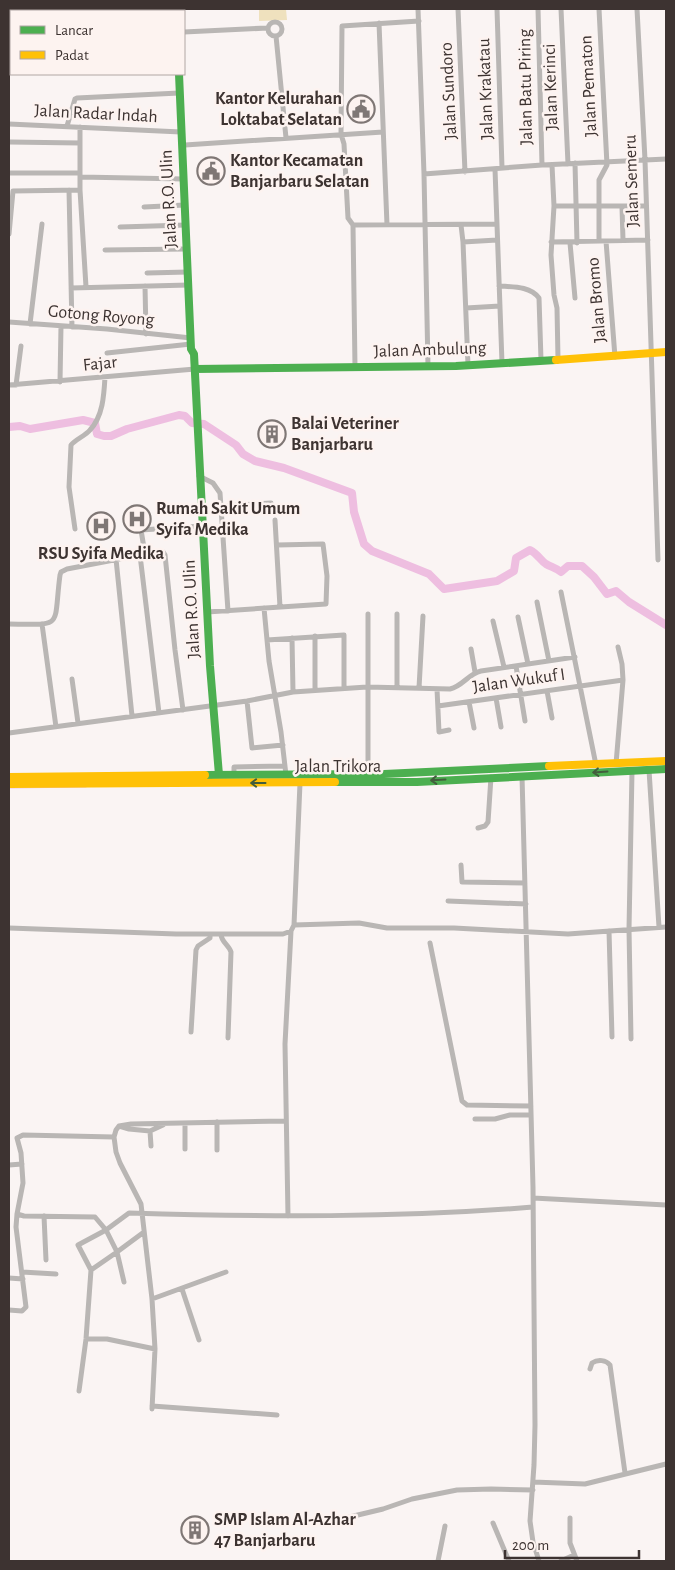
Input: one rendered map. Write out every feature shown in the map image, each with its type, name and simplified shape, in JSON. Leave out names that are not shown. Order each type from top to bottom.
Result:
[{"type":"main road","name":"Jalan R.O. Ulin","points":[[180,75],[179,93],[188,272],[195,348],[192,345]]},
{"type":"main road","name":"Jalan R.O. Ulin","points":[[180,75],[186,145],[192,345],[198,425],[199,476],[219,775]]},
{"type":"main road","name":"Jalan Ambulung","points":[[194,369],[468,365],[615,357],[666,352]]},
{"type":"main road","name":"Jalan Trikora","points":[[9,784],[219,775],[286,775],[309,779],[417,782],[522,776],[541,771],[596,765],[666,761]]},
{"type":"main road","name":"Jalan Trikora","points":[[9,777],[75,780],[300,783],[309,779],[368,774],[666,769]]},
{"type":"street","points":[[418,9],[428,366]]},
{"type":"street","name":"Jalan Sundoro","points":[[458,9],[466,172]]},
{"type":"street","name":"Jalan Krakatau","points":[[497,9],[502,168]]},
{"type":"street","name":"Jalan Batu Piring","points":[[538,9],[542,165]]},
{"type":"street","name":"Jalan Kerinci","points":[[561,9],[568,164]]},
{"type":"street","name":"Jalan Pematon","points":[[599,9],[607,161]]},
{"type":"street","name":"Jalan Semeru","points":[[637,9],[645,160],[658,560]]},
{"type":"street","points":[[267,28],[271,22],[276,21],[280,24],[282,31],[276,36]]},
{"type":"street","points":[[355,367],[353,225],[348,218],[344,144],[341,134],[342,26],[419,21]]},
{"type":"street","points":[[379,23],[386,225]]},
{"type":"street","points":[[185,32],[267,28]]},
{"type":"street","points":[[267,28],[271,35],[276,36]]},
{"type":"street","points":[[276,36],[286,138]]},
{"type":"street","points":[[66,126],[77,98],[179,93]]},
{"type":"street","name":"Jalan Radar Indah","points":[[9,124],[181,132]]},
{"type":"street","points":[[80,127],[80,190],[86,287]]},
{"type":"street","points":[[186,145],[383,132]]},
{"type":"street","points":[[9,142],[80,143]]},
{"type":"street","points":[[424,174],[542,165],[666,159]]},
{"type":"street","points":[[600,240],[599,180],[606,168],[607,161]]},
{"type":"street","points":[[575,163],[577,243]]},
{"type":"street","points":[[552,165],[554,206],[551,255],[554,295],[557,308],[558,359]]},
{"type":"street","points":[[495,169],[502,363]]},
{"type":"street","points":[[9,172],[184,179]]},
{"type":"street","points":[[69,190],[72,327]]},
{"type":"street","points":[[9,234],[11,191],[80,190]]},
{"type":"street","points":[[144,207],[185,205]]},
{"type":"street","points":[[554,206],[646,206]]},
{"type":"street","points":[[622,207],[623,240]]},
{"type":"street","points":[[30,324],[42,224]]},
{"type":"street","points":[[353,225],[497,224]]},
{"type":"street","points":[[120,227],[186,225]]},
{"type":"street","points":[[461,225],[468,365]]},
{"type":"street","points":[[463,242],[497,240]]},
{"type":"street","points":[[552,242],[577,243],[600,240],[648,240]]},
{"type":"street","name":"Jalan Bromo","points":[[606,241],[615,357]]},
{"type":"street","points":[[570,242],[575,298]]},
{"type":"street","points":[[105,250],[187,249]]},
{"type":"street","points":[[148,273],[188,272]]},
{"type":"street","points":[[71,288],[189,284]]},
{"type":"street","points":[[145,286],[146,334]]},
{"type":"street","points":[[499,286],[529,290],[535,292],[539,298],[541,360]]},
{"type":"street","points":[[466,308],[500,306]]},
{"type":"street","name":"Gotong Royong","points":[[9,322],[146,334],[192,345]]},
{"type":"street","points":[[60,382],[61,326]]},
{"type":"street","points":[[107,353],[192,345]]},
{"type":"street","points":[[16,385],[21,346]]},
{"type":"street","name":"Fajar","points":[[9,385],[194,369]]},
{"type":"street","points":[[75,529],[69,488],[71,445],[90,430],[95,422],[102,407],[105,377]]},
{"type":"street","points":[[199,476],[213,483],[220,493],[228,611]]},
{"type":"street","points":[[221,506],[271,502]]},
{"type":"street","points":[[276,520],[280,607]]},
{"type":"street","points":[[159,713],[141,530],[202,526]]},
{"type":"street","points":[[207,612],[326,604],[327,576],[323,544],[277,545]]},
{"type":"street","points":[[9,624],[42,624],[52,622],[56,617],[61,572],[80,565],[163,552],[183,710]]},
{"type":"street","points":[[116,559],[132,716]]},
{"type":"street","points":[[561,592],[596,765]]},
{"type":"street","points":[[537,602],[549,661]]},
{"type":"street","points":[[264,608],[274,696],[283,745],[286,775]]},
{"type":"street","points":[[368,614],[368,774]]},
{"type":"street","points":[[397,614],[397,687]]},
{"type":"street","points":[[419,688],[423,616]]},
{"type":"street","points":[[518,617],[528,664]]},
{"type":"street","points":[[493,621],[504,667]]},
{"type":"street","points":[[42,624],[56,727]]},
{"type":"street","points":[[267,640],[344,634],[344,688]]},
{"type":"street","points":[[315,636],[315,690]]},
{"type":"street","points":[[292,638],[293,692]]},
{"type":"street","points":[[616,764],[623,680],[618,647]]},
{"type":"street","points":[[472,649],[475,672]]},
{"type":"street","points":[[9,733],[247,701],[293,692],[367,687],[454,689],[475,672],[575,657]]},
{"type":"street","points":[[516,666],[525,721]]},
{"type":"street","points":[[72,679],[78,723]]},
{"type":"street","name":"Jalan Wukuf I","points":[[438,706],[623,680]]},
{"type":"street","points":[[437,689],[439,732],[449,730]]},
{"type":"street","points":[[547,691],[552,718]]},
{"type":"street","points":[[496,698],[501,727]]},
{"type":"street","points":[[247,701],[252,748],[283,745]]},
{"type":"street","points":[[469,702],[474,728]]},
{"type":"street","points":[[234,775],[234,767],[285,766]]},
{"type":"street","points":[[648,770],[659,928]]},
{"type":"street","points":[[631,1039],[628,930],[632,771]]},
{"type":"street","points":[[522,776],[533,1198],[535,1424],[531,1530],[539,1561]]},
{"type":"street","points":[[478,828],[485,826],[488,822],[491,777]]},
{"type":"street","points":[[288,1216],[285,1044],[291,931],[294,925],[300,783]]},
{"type":"street","points":[[461,865],[459,882],[525,883]]},
{"type":"street","points":[[448,901],[526,904]]},
{"type":"street","points":[[294,925],[359,923],[387,928],[454,928],[527,933],[587,933],[666,927]]},
{"type":"street","points":[[9,928],[210,934],[283,934],[291,931]]},
{"type":"street","points":[[609,931],[612,1037]]},
{"type":"street","points":[[191,1032],[196,950],[198,946],[210,938],[210,934]]},
{"type":"street","points":[[221,934],[222,940],[231,952],[228,1038]]},
{"type":"street","points":[[430,943],[462,1101],[468,1105],[531,1106]]},
{"type":"street","points":[[475,1119],[495,1119],[510,1114],[532,1115]]},
{"type":"street","points":[[277,1415],[152,1407],[155,1349],[152,1299],[142,1214],[140,1200],[132,1189],[116,1152],[114,1137],[119,1126],[131,1124],[285,1121]]},
{"type":"street","points":[[217,1122],[217,1150]]},
{"type":"street","points":[[185,1123],[185,1149]]},
{"type":"street","points":[[119,1126],[150,1131],[166,1124]]},
{"type":"street","points":[[150,1131],[150,1146]]},
{"type":"street","points":[[9,1310],[20,1311],[26,1309],[16,1227],[23,1183],[22,1153],[17,1137],[21,1135],[114,1137]]},
{"type":"street","points":[[9,1165],[22,1164]]},
{"type":"street","points":[[533,1198],[666,1205]]},
{"type":"street","points":[[79,1391],[86,1339],[91,1270],[78,1245],[106,1230],[129,1213],[288,1216],[409,1215],[533,1207]]},
{"type":"street","points":[[17,1214],[24,1216],[95,1217],[106,1230],[117,1252],[124,1282]]},
{"type":"street","points":[[44,1216],[46,1260]]},
{"type":"street","points":[[91,1270],[144,1232]]},
{"type":"street","points":[[22,1272],[56,1274]]},
{"type":"street","points":[[152,1299],[226,1272]]},
{"type":"street","points":[[9,1278],[23,1279]]},
{"type":"street","points":[[182,1289],[199,1340]]},
{"type":"street","points":[[86,1339],[107,1339],[155,1349]]},
{"type":"street","points":[[590,1369],[592,1363],[598,1361],[605,1361],[610,1365],[625,1473]]},
{"type":"street","points":[[533,1482],[585,1484],[666,1464]]},
{"type":"street","points":[[341,1520],[412,1499],[457,1490],[533,1490]]},
{"type":"street","points":[[570,1518],[570,1543],[577,1561]]},
{"type":"street","points":[[493,1524],[509,1561]]},
{"type":"street","points":[[438,1561],[445,1526]]},
{"type":"street","points":[[561,1561],[574,1555]]},
{"type":"shaded area","points":[[259,9],[286,9],[287,20],[259,21]]},
{"type":"waterway","points":[[9,427],[20,426],[30,429],[83,420],[95,423],[97,434],[111,436],[127,429],[179,415],[185,416],[192,423],[204,424],[236,445],[243,454],[255,461],[284,468],[352,493],[354,512],[364,544],[372,551],[429,574],[444,589],[497,581],[514,571],[516,558],[530,550],[546,564],[561,572],[568,566],[582,566],[594,577],[607,594],[616,591],[629,602],[666,625]]},
{"type":"waterway","points":[[9,788],[86,787]]},
{"type":"traffic: fast","points":[[179,75],[191,349],[194,354],[210,666],[219,775]]},
{"type":"traffic: fast","points":[[195,369],[456,366],[556,360]]},
{"type":"traffic: fast","points":[[205,775],[384,774],[549,766]]},
{"type":"traffic: fast","points":[[335,782],[417,782],[666,769]]},
{"type":"traffic: slow","points":[[556,360],[666,352]]},
{"type":"traffic: slow","points":[[549,766],[666,761]]},
{"type":"traffic: slow","points":[[9,777],[205,775]]},
{"type":"traffic: slow","points":[[9,784],[335,782]]},
{"type":"place","name":"Kantor Kelurahan Loktabat Selatan","points":[[361,109]]},
{"type":"place","name":"Kantor Kecamatan Banjarbaru Selatan","points":[[211,171]]},
{"type":"place","name":"Balai Veteriner Banjarbaru","points":[[272,434]]},
{"type":"place","name":"Rumah Sakit Umum Syifa Medika","points":[[137,519]]},
{"type":"place","name":"RSU Syifa Medika","points":[[101,526]]},
{"type":"place","name":"SMP Islam Al-Azhar 47 Banjarbaru","points":[[195,1530]]}]
